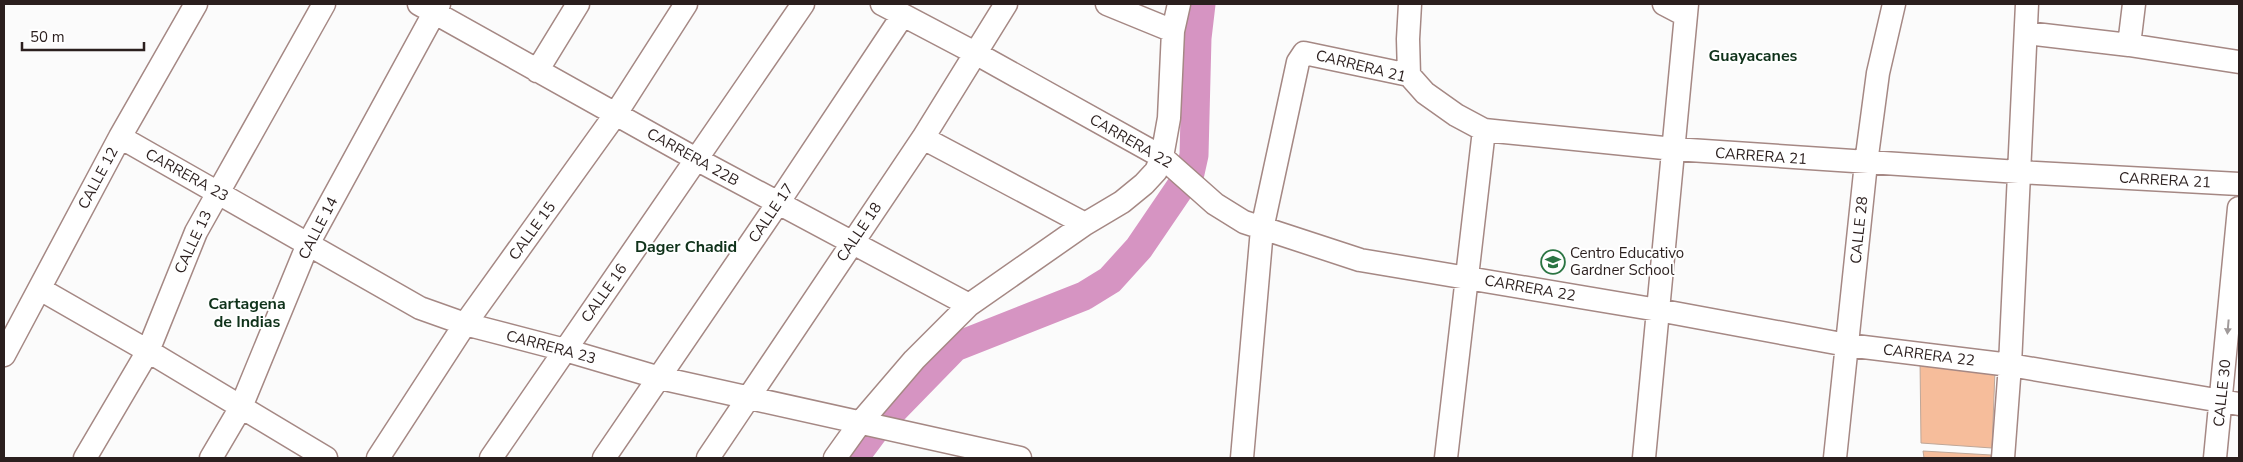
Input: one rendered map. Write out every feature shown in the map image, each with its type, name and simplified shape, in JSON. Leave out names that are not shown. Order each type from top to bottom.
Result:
[{"type":"street","name":"CALLE 12","points":[[4,355],[120,137],[196,4]]},
{"type":"street","name":"CALLE 13","points":[[85,458],[148,351],[179,270],[218,191],[324,4]]},
{"type":"street","points":[[537,71],[578,4]]},
{"type":"street","name":"CALLE 15","points":[[378,458],[465,324],[615,115],[686,4]]},
{"type":"street","name":"CALLE 16","points":[[491,458],[803,4]]},
{"type":"street","name":"CARRERA 22","points":[[882,4],[977,54],[1170,163],[1215,204],[1244,222],[1360,260],[1658,310],[1847,345],[2010,365],[2230,403]]},
{"type":"street","name":"CALLE 18","points":[[708,458],[751,398],[851,243],[922,138],[977,54],[1006,4]]},
{"type":"street","points":[[1107,4],[1173,31]]},
{"type":"street","points":[[835,458],[867,425],[914,360],[969,305],[1085,224],[1122,202],[1144,184],[1156,171],[1170,163],[1173,31],[1179,4]]},
{"type":"street","points":[[1409,75],[1408,39],[1410,4]]},
{"type":"street","points":[[1644,458],[1686,10],[1664,4]]},
{"type":"street","name":"CALLE 28","points":[[1835,458],[1866,163],[1878,73],[1894,4]]},
{"type":"street","points":[[2003,458],[2010,365],[2027,4]]},
{"type":"street","points":[[2129,45],[2134,4]]},
{"type":"street","name":"CARRERA 22B","points":[[431,7],[537,71],[615,115],[969,305]]},
{"type":"street","name":"CALLE 14","points":[[211,458],[240,407],[308,244],[431,7]]},
{"type":"street","name":"CALLE 17","points":[[604,458],[778,204],[903,15]]},
{"type":"street","points":[[2026,33],[2129,45],[2239,62]]},
{"type":"street","name":"CARRERA 21","points":[[1262,229],[1298,62],[1304,52],[1409,75],[1425,93],[1456,115],[1484,130],[1674,150],[2239,184]]},
{"type":"street","points":[[1446,458],[1484,130]]},
{"type":"street","name":"CARRERA 23","points":[[120,137],[218,191],[420,308],[465,324],[565,350],[660,378],[867,425],[924,444],[1020,458]]},
{"type":"street","points":[[922,138],[1085,224]]},
{"type":"street","name":"CALLE 30","points":[[2215,458],[2230,403],[2239,208]]},
{"type":"street","points":[[1242,458],[1262,229]]},
{"type":"street","points":[[40,289],[148,351],[326,458]]},
{"type":"building","points":[[1920,360],[1995,370],[1992,448],[1921,443]]},
{"type":"building","points":[[1923,451],[1991,455],[1991,458],[1924,458]]},
{"type":"waterway","points":[[854,458],[877,427],[955,347],[1084,296],[1110,280],[1139,248],[1190,173],[1194,155],[1197,38],[1201,4]]},
{"type":"place","name":"Centro Educativo Gardner School","points":[[1553,262]]},
{"type":"district","name":"Guayacanes","points":[[1753,55]]},
{"type":"district","name":"Dager Chadid","points":[[686,246]]},
{"type":"district","name":"Cartagena de Indias","points":[[247,312]]}]
